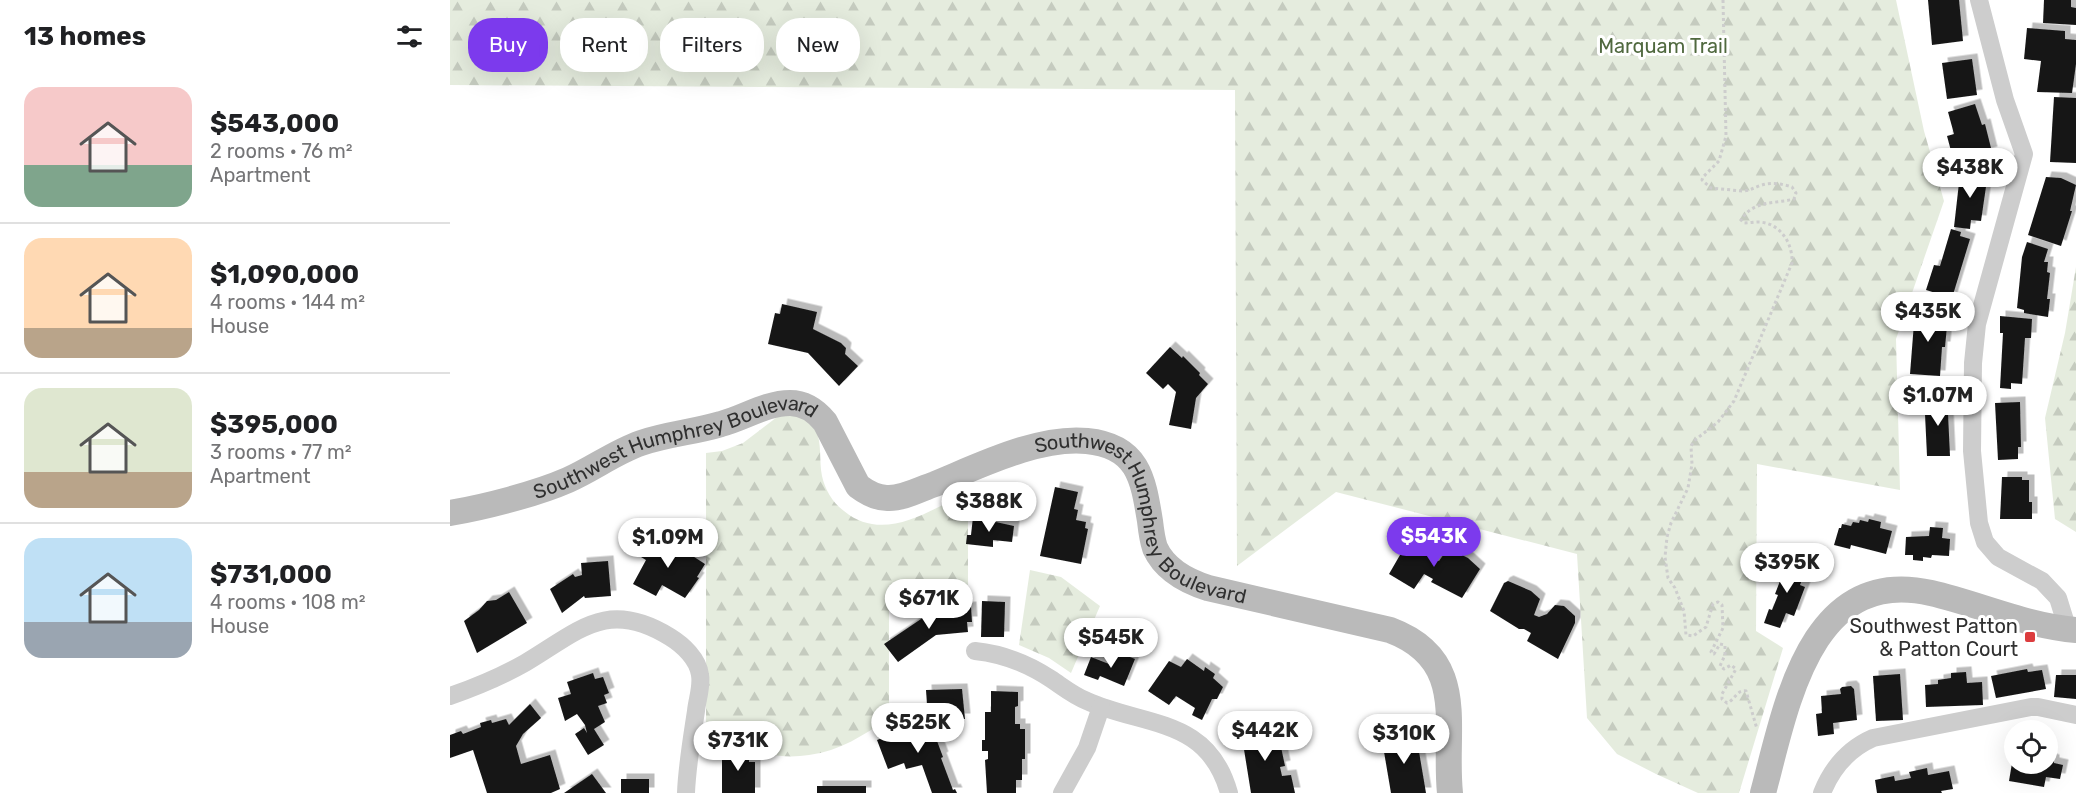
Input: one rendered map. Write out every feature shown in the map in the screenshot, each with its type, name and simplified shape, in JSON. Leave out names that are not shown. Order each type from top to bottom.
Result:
[{"type":"main road","name":"Southwest Humphrey Boulevard","points":[[450,513],[548,488],[570,480],[614,454],[643,442],[720,425],[781,404],[802,405],[818,414],[825,422],[858,486],[865,492],[887,498],[911,493],[974,468],[1054,441],[1103,443],[1119,449],[1133,462],[1145,488],[1156,550],[1165,564],[1182,578],[1208,588],[1390,630],[1414,641],[1432,657],[1442,676],[1448,697],[1450,793]]},
{"type":"main road","points":[[1763,793],[1793,685],[1801,666],[1817,636],[1827,624],[1859,600],[1886,590],[1914,590],[2048,626],[2072,630]]},
{"type":"street","points":[[1979,0],[2005,99],[2024,154],[1977,324],[1973,363],[1972,452],[1979,523],[1985,542],[1998,557],[2042,581],[2058,598],[2072,630]]},
{"type":"street","points":[[450,696],[515,668],[593,623],[628,619],[652,626],[674,640],[691,656],[700,675],[686,793]]},
{"type":"street","points":[[975,651],[1014,658],[1084,700],[1101,707],[1161,723],[1188,736],[1212,756],[1218,765],[1228,793]]},
{"type":"street","points":[[1062,793],[1087,748],[1101,707]]},
{"type":"street","points":[[1822,793],[1838,764],[1853,749],[1873,738],[2038,707],[2076,716]]},
{"type":"path","points":[[1723,0],[1726,136],[1719,161],[1702,180],[1712,188],[1742,191],[1774,183],[1794,189],[1796,193],[1794,199],[1753,208],[1742,220],[1744,223],[1767,224],[1780,231],[1790,244],[1792,263],[1734,401],[1718,422],[1695,440],[1691,446],[1692,464],[1688,488],[1671,523],[1665,557],[1668,578],[1675,588],[1684,611],[1686,635],[1693,636],[1706,627],[1713,604],[1718,602],[1722,605],[1723,628],[1711,652],[1714,654],[1720,644],[1725,645],[1726,652],[1720,666],[1724,669],[1731,665],[1736,669],[1722,694],[1722,699],[1727,703],[1739,692],[1746,691],[1758,731]]},
{"type":"green space","name":"Marquam Trail","points":[[450,0],[1896,0],[1924,131],[1944,201],[1896,339],[1900,490],[1757,464],[1756,631],[1783,648],[1739,793],[1698,793],[1617,754],[1587,718],[1577,554],[1336,492],[1237,566],[1235,90],[450,85]]},
{"type":"green space","points":[[2076,267],[2076,532],[2055,519],[2045,418],[2065,333]]},
{"type":"green space","points":[[781,414],[803,416],[815,428],[819,441],[822,476],[827,491],[840,508],[859,520],[875,524],[907,521],[968,492],[968,585],[889,585],[889,718],[841,746],[804,756],[778,756],[728,741],[713,742],[706,746],[706,453],[722,451],[743,443]]},
{"type":"green space","points":[[1030,570],[1061,577],[1100,606],[1071,673],[1049,658],[1019,645]]},
{"type":"building","points":[[1928,0],[1959,0],[1963,41],[1932,45]]},
{"type":"building","points":[[2044,0],[2071,0],[2071,7],[2076,8],[2076,25],[2043,23]]},
{"type":"building","points":[[2027,28],[2065,31],[2065,39],[2076,40],[2076,64],[2072,93],[2037,92],[2041,61],[2024,59]]},
{"type":"building","points":[[1972,59],[1977,95],[1947,99],[1942,63]]},
{"type":"building","points":[[2054,97],[2076,98],[2076,163],[2050,162]]},
{"type":"building","points":[[1975,104],[1982,125],[1985,124],[1992,152],[1954,162],[1947,136],[1954,134],[1948,112]]},
{"type":"building","points":[[1974,171],[1988,173],[1981,221],[1971,220],[1970,229],[1954,227],[1960,174],[1973,176]]},
{"type":"building","points":[[2046,177],[2061,178],[2076,185],[2070,211],[2072,211],[2061,246],[2028,235]]},
{"type":"building","points":[[1951,229],[1961,232],[1960,236],[1970,239],[1952,298],[1926,290],[1934,265],[1940,266]]},
{"type":"building","points":[[2027,242],[2048,249],[2044,262],[2048,262],[2047,272],[2050,273],[2047,299],[2050,299],[2048,317],[2024,313],[2024,310],[2017,308],[2022,257]]},
{"type":"building","points":[[782,304],[817,312],[813,329],[841,343],[846,348],[845,354],[858,366],[839,386],[808,353],[768,344],[775,313],[780,314]]},
{"type":"building","points":[[1921,306],[1939,307],[1938,325],[1947,326],[1945,347],[1942,347],[1940,376],[1910,374],[1914,323],[1920,324]]},
{"type":"building","points":[[2000,316],[2032,319],[2031,338],[2025,338],[2022,384],[2011,383],[2011,389],[2000,388],[2003,333],[2000,333]]},
{"type":"building","points":[[1170,347],[1182,358],[1183,356],[1208,384],[1196,398],[1191,429],[1169,425],[1176,392],[1168,384],[1163,389],[1146,373]]},
{"type":"building","points":[[1947,393],[1950,456],[1927,456],[1925,414],[1930,414],[1930,394]]},
{"type":"building","points":[[2020,402],[2021,447],[2018,447],[2018,459],[1998,460],[1995,403]]},
{"type":"building","points":[[2002,477],[2022,477],[2022,480],[2029,480],[2032,519],[2000,519]]},
{"type":"building","points":[[1055,487],[1078,492],[1074,509],[1078,510],[1076,520],[1086,522],[1085,528],[1088,529],[1081,564],[1040,556]]},
{"type":"building","points":[[973,517],[1014,526],[1012,542],[993,540],[993,547],[966,544],[967,535],[971,535]]},
{"type":"building","points":[[1869,519],[1881,522],[1880,528],[1892,531],[1886,554],[1851,545],[1850,549],[1834,545],[1842,524],[1851,526],[1853,522],[1859,523],[1860,520],[1868,522]]},
{"type":"building","points":[[1930,527],[1943,528],[1942,538],[1950,539],[1949,556],[1932,555],[1931,558],[1923,557],[1923,561],[1913,560],[1913,555],[1905,555],[1906,537],[1929,536]]},
{"type":"building","points":[[659,535],[670,543],[671,541],[689,551],[688,553],[705,564],[697,577],[699,578],[685,598],[662,585],[656,596],[633,584],[646,560],[641,557],[648,545],[652,548]]},
{"type":"building","points":[[1411,536],[1425,541],[1437,550],[1433,559],[1439,561],[1446,551],[1454,551],[1468,558],[1480,569],[1462,598],[1431,582],[1433,579],[1424,574],[1414,589],[1389,574]]},
{"type":"building","points":[[1783,560],[1806,569],[1800,585],[1805,587],[1794,616],[1786,613],[1780,628],[1764,623],[1778,595],[1775,594],[1780,581],[1776,580]]},
{"type":"building","points":[[608,561],[611,596],[585,598],[584,596],[562,613],[550,589],[573,574],[575,577],[582,575],[581,563]]},
{"type":"building","points":[[1508,581],[1531,591],[1540,599],[1534,615],[1539,617],[1547,614],[1555,605],[1564,606],[1575,616],[1575,623],[1558,659],[1527,641],[1531,633],[1519,629],[1490,611],[1504,583]]},
{"type":"building","points":[[509,592],[527,623],[477,653],[464,621],[487,601],[496,600]]},
{"type":"building","points":[[982,601],[1005,602],[1004,637],[981,637]]},
{"type":"building","points":[[971,607],[972,622],[967,622],[968,632],[936,635],[898,662],[884,644],[924,617],[924,612]]},
{"type":"building","points":[[1115,651],[1135,659],[1124,686],[1100,676],[1098,680],[1084,675],[1091,657],[1109,664]]},
{"type":"building","points":[[1187,659],[1204,671],[1205,667],[1215,674],[1213,678],[1223,687],[1217,699],[1212,699],[1202,720],[1192,715],[1195,708],[1176,696],[1169,705],[1148,691],[1169,661],[1181,667]]},
{"type":"building","points":[[2027,669],[2028,672],[2042,670],[2046,689],[1996,698],[1991,676]]},
{"type":"building","points":[[1966,672],[1967,683],[1982,682],[1983,705],[1926,707],[1925,685],[1938,684],[1938,680],[1951,678],[1951,673]]},
{"type":"building","points":[[593,673],[595,679],[603,677],[609,693],[604,695],[607,703],[598,706],[605,722],[594,729],[604,745],[588,755],[575,734],[584,728],[587,733],[585,725],[577,714],[565,721],[558,698],[571,694],[567,682]]},
{"type":"building","points":[[1900,674],[1903,720],[1876,721],[1873,676]]},
{"type":"building","points":[[2056,675],[2076,675],[2076,699],[2054,697]]},
{"type":"building","points":[[1851,686],[1854,689],[1857,720],[1833,723],[1834,734],[1818,736],[1816,714],[1822,713],[1821,696],[1841,694],[1842,687]]},
{"type":"building","points":[[962,689],[965,719],[928,719],[926,690]]},
{"type":"building","points":[[991,691],[1018,692],[1015,724],[1020,724],[1020,729],[1025,729],[1025,759],[1022,759],[1022,780],[1016,780],[1016,793],[987,793],[985,760],[988,759],[988,751],[982,751],[982,740],[985,740],[985,712],[991,712]]},
{"type":"building","points":[[530,704],[541,718],[523,734],[516,746],[521,764],[550,755],[560,789],[551,793],[487,793],[473,750],[450,758],[450,735],[461,731],[463,734],[481,727],[480,723],[491,720],[492,723],[506,719],[509,725]]},
{"type":"building","points":[[916,718],[935,722],[933,733],[953,790],[955,789],[957,793],[932,793],[922,765],[906,769],[904,763],[888,769],[877,740],[915,725]]},
{"type":"building","points":[[1261,726],[1262,730],[1274,726],[1285,766],[1280,767],[1282,776],[1291,775],[1295,793],[1251,793],[1242,737],[1245,735],[1245,730]]},
{"type":"building","points":[[1416,734],[1426,793],[1391,793],[1382,740]]},
{"type":"building","points":[[722,750],[749,750],[749,762],[755,762],[755,793],[722,793]]},
{"type":"building","points":[[2058,764],[2063,765],[2060,779],[2046,777],[2044,787],[2009,781],[2010,774],[2058,774]]},
{"type":"building","points":[[1927,768],[1928,775],[1949,771],[1953,789],[1941,791],[1942,793],[1877,793],[1875,780],[1894,776],[1895,781],[1911,778],[1909,772]]},
{"type":"building","points":[[592,774],[606,793],[564,793]]},
{"type":"building","points":[[621,779],[649,779],[649,793],[621,793]]},
{"type":"building","points":[[817,786],[866,786],[866,793],[817,793]]},
{"type":"place","name":"Southwest Patton & Patton Court","points":[[2030,637]]}]
